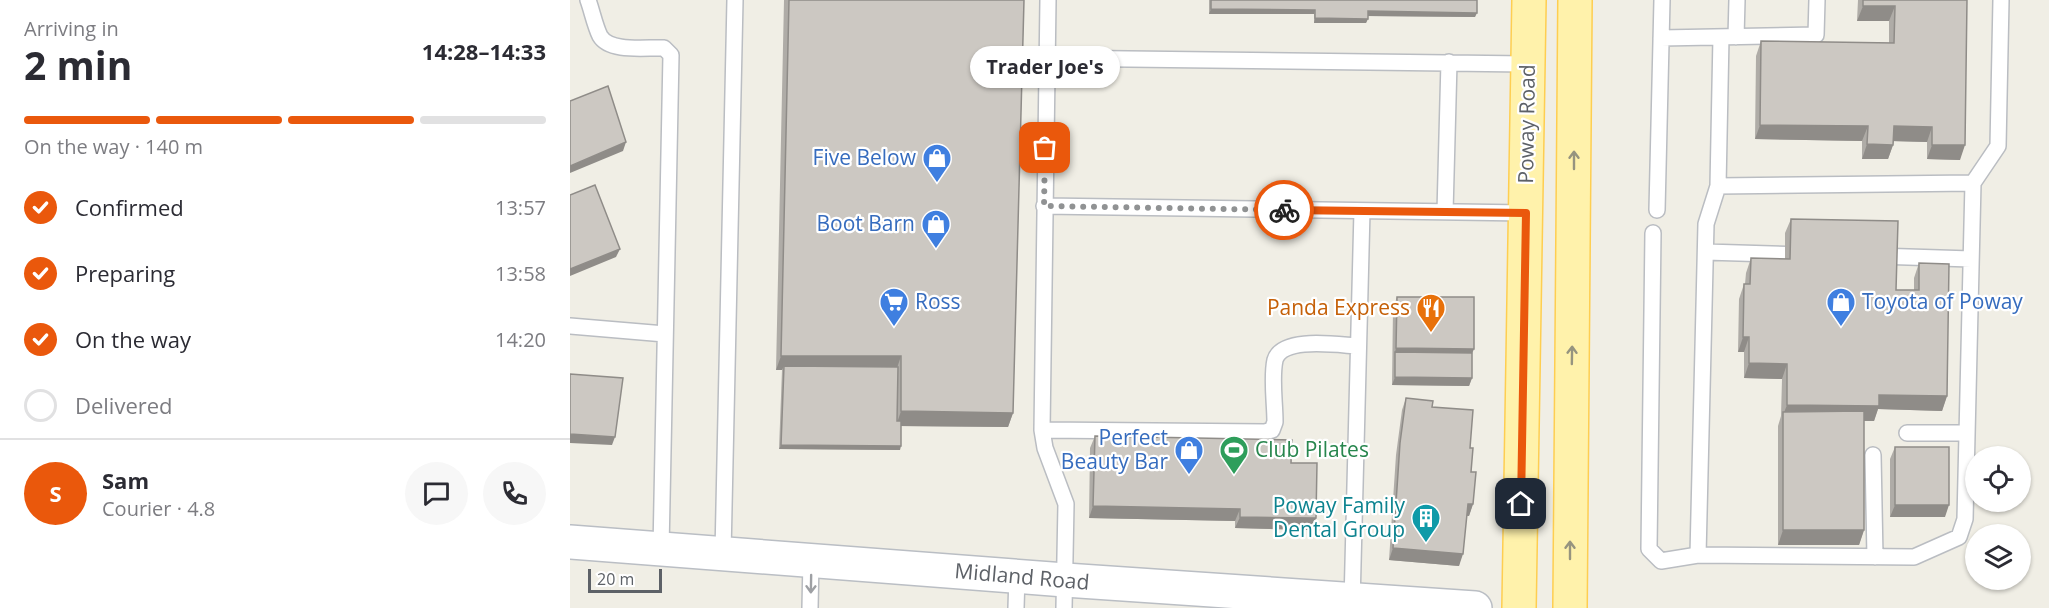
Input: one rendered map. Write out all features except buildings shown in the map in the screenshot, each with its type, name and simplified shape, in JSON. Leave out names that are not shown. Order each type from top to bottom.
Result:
[{"type":"main road","points":[[1570,608],[1575,0]]},
{"type":"main road","points":[[1529,3],[1543,44],[1548,77],[1547,204],[1550,214],[1562,230],[1573,231]]},
{"type":"main road","name":"Poway Road","points":[[1519,608],[1529,3]]},
{"type":"main road","points":[[1526,213],[1538,215],[1551,235],[1550,369],[1553,387],[1571,434]]},
{"type":"main road","name":"Midland Road","points":[[570,542],[811,560],[1017,592],[1475,608]]},
{"type":"lane","points":[[588,0],[601,38],[608,43],[618,46],[664,48],[671,55],[661,549]]},
{"type":"lane","points":[[723,553],[735,0]]},
{"type":"lane","points":[[1048,0],[1042,430],[1045,448],[1066,504],[1065,594]]},
{"type":"lane","points":[[1657,210],[1662,0]]},
{"type":"lane","points":[[1698,555],[1706,224],[1719,186],[1728,37],[1737,0]]},
{"type":"lane","points":[[1661,38],[1816,35],[1817,0]]},
{"type":"lane","points":[[1653,233],[1649,549],[1661,561],[1698,555],[1914,557],[1959,537],[1965,519],[1973,183],[1998,146],[2001,0]]},
{"type":"lane","points":[[1047,58],[1528,64]]},
{"type":"lane","points":[[1445,212],[1449,62]]},
{"type":"lane","points":[[1719,186],[1973,183]]},
{"type":"lane","points":[[1044,206],[1526,213]]},
{"type":"lane","points":[[1352,604],[1362,211]]},
{"type":"lane","points":[[1706,252],[1821,255]]},
{"type":"lane","points":[[1856,256],[1971,259]]},
{"type":"lane","points":[[570,326],[665,334]]},
{"type":"lane","points":[[1042,430],[1265,432],[1272,430],[1275,422],[1275,360],[1281,350],[1293,345],[1358,346]]},
{"type":"lane","points":[[1907,433],[1967,433]]},
{"type":"lane","points":[[1873,455],[1875,557]]},
{"type":"lane","points":[[810,608],[811,560]]},
{"type":"way so far","points":[[1045,148],[1044,206],[1284,210]]},
{"type":"place","name":"Trader Joe's","points":[[1045,148]]},
{"type":"place","name":"Five Below","points":[[937,184]]},
{"type":"place","name":"Boot Barn","points":[[936,250]]},
{"type":"place","name":"Ross","points":[[894,328]]},
{"type":"place","name":"Toyota of Poway","points":[[1841,328]]},
{"type":"place","name":"Panda Express","points":[[1431,334]]},
{"type":"place","name":"Perfect Beauty Bar","points":[[1189,476]]},
{"type":"place","name":"Club Pilates","points":[[1234,476]]},
{"type":"place","name":"Poway Family Dental Group","points":[[1426,544]]},
{"type":"route","points":[[1284,210],[1526,213],[1521,504]]}]
